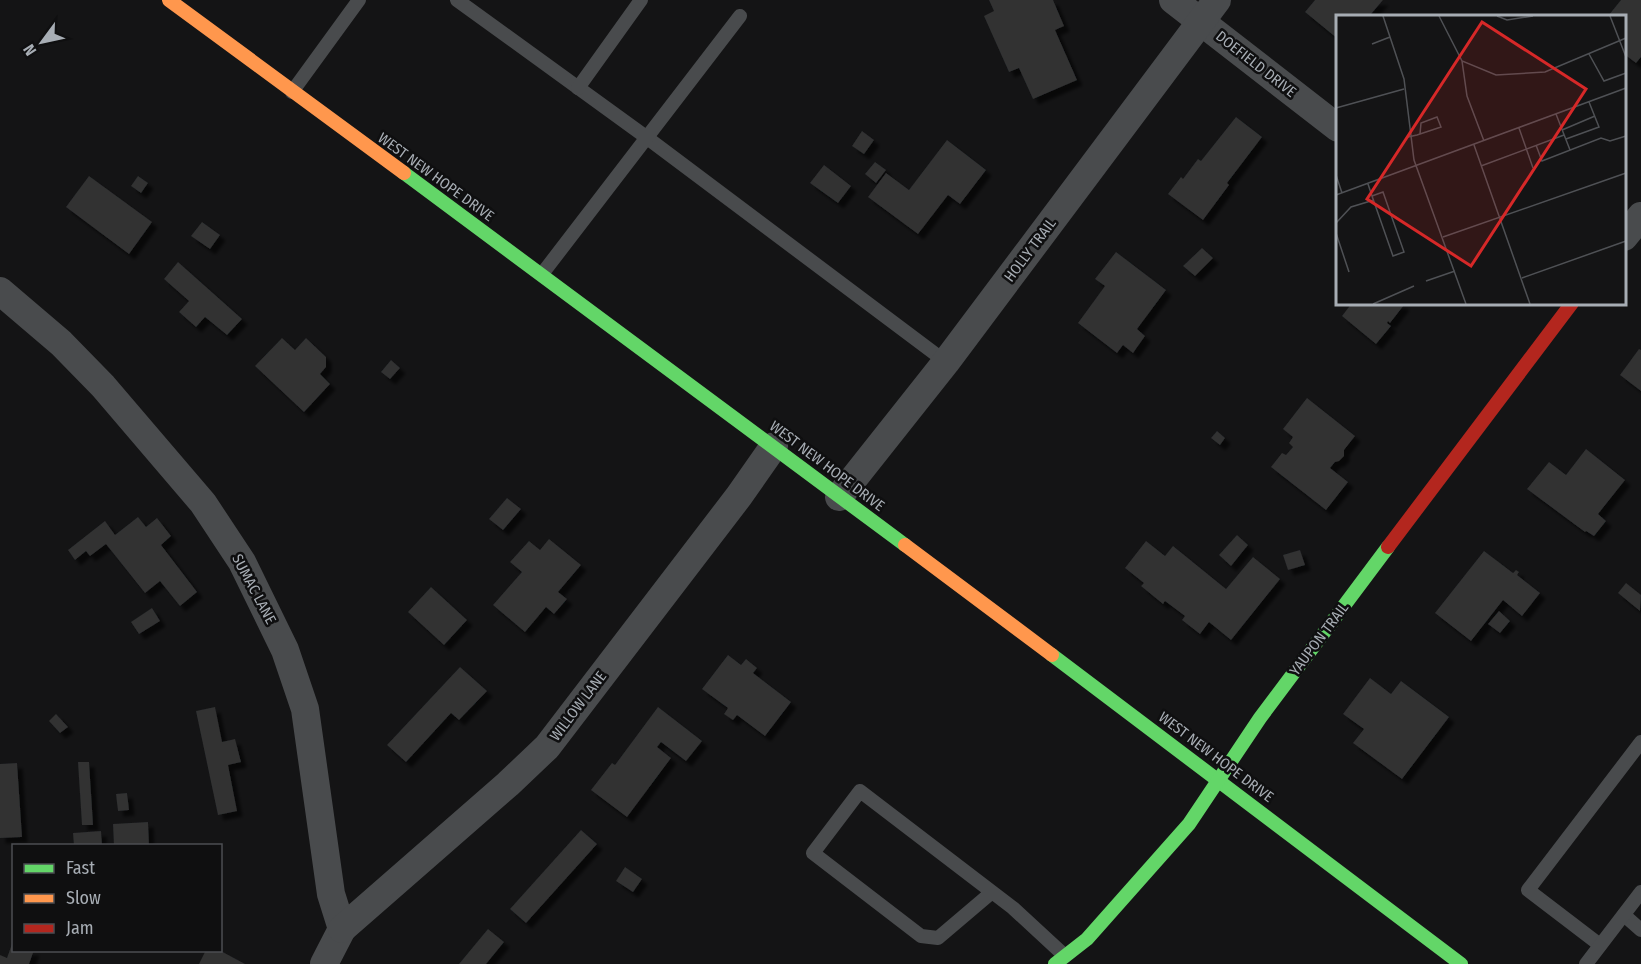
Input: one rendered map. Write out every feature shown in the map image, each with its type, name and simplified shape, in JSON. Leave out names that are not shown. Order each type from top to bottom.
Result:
[{"type":"main road","name":"WEST NEW HOPE DRIVE","points":[[169,0],[774,446],[1461,964]]},
{"type":"main road","name":"YAUPON TRAIL","points":[[1060,960],[1087,939],[1189,824],[1220,781],[1260,718],[1568,305]]},
{"type":"street","name":"DOEFIELD DRIVE","points":[[1173,0],[1209,11],[1336,126]]},
{"type":"street","name":"HOLLY TRAIL","points":[[839,497],[946,362],[1209,11]]},
{"type":"street","points":[[1626,235],[1641,216]]},
{"type":"street","name":"SUMAC LANE","points":[[0,291],[61,343],[103,386],[203,503],[242,562],[285,650],[305,709],[332,894],[342,928]]},
{"type":"street","name":"WILLOW LANE","points":[[342,928],[493,798],[547,747],[739,496],[774,446]]},
{"type":"street","points":[[324,964],[342,928]]},
{"type":"lane","points":[[292,92],[359,0]]},
{"type":"lane","points":[[457,0],[646,137],[946,362]]},
{"type":"lane","points":[[578,88],[641,0]]},
{"type":"lane","points":[[542,274],[740,16]]},
{"type":"lane","points":[[1600,945],[1528,890],[1641,742]]},
{"type":"lane","points":[[992,893],[938,938],[921,936],[813,853],[860,791],[1013,908],[1060,960]]},
{"type":"lane","points":[[1586,964],[1641,892]]},
{"type":"lane","points":[[1624,915],[1641,930]]},
{"type":"building","points":[[989,0],[1053,0],[1064,26],[1055,30],[1077,80],[1033,99],[1019,68],[1009,72],[984,16],[994,11]]},
{"type":"building","points":[[1315,0],[1383,0],[1371,14],[1372,15],[1336,15],[1336,37],[1305,12]]},
{"type":"building","points":[[1621,0],[1641,0],[1641,57],[1636,63],[1626,56],[1626,15],[1609,15]]},
{"type":"building","points":[[1236,117],[1262,137],[1227,183],[1229,185],[1203,220],[1168,194],[1198,159],[1201,161]]},
{"type":"building","points":[[862,131],[874,140],[864,154],[852,146]]},
{"type":"building","points":[[947,140],[986,170],[960,204],[948,195],[918,234],[868,197],[886,173],[909,190]]},
{"type":"building","points":[[875,162],[886,170],[876,183],[865,174]]},
{"type":"building","points":[[824,165],[851,186],[838,203],[810,183]]},
{"type":"building","points":[[89,176],[152,222],[129,254],[66,207]]},
{"type":"building","points":[[138,176],[148,183],[141,193],[131,186]]},
{"type":"building","points":[[202,222],[220,235],[210,249],[191,236]]},
{"type":"building","points":[[1202,248],[1213,258],[1195,276],[1183,266]]},
{"type":"building","points":[[1116,252],[1166,290],[1137,329],[1145,336],[1133,353],[1123,345],[1117,353],[1078,323],[1105,286],[1095,279]]},
{"type":"building","points":[[178,262],[242,319],[227,335],[205,317],[196,327],[179,312],[189,301],[164,279]]},
{"type":"building","points":[[1351,304],[1404,305],[1390,323],[1388,321],[1387,323],[1391,326],[1376,344],[1342,316]]},
{"type":"building","points":[[282,338],[295,350],[306,338],[326,357],[326,367],[320,374],[330,384],[304,412],[255,366]]},
{"type":"building","points":[[1639,349],[1641,350],[1641,391],[1620,375]]},
{"type":"building","points":[[391,360],[400,368],[390,379],[381,372]]},
{"type":"building","points":[[1307,398],[1355,436],[1344,450],[1344,456],[1330,468],[1348,482],[1326,510],[1271,467],[1282,453],[1286,455],[1293,447],[1289,443],[1293,437],[1283,429]]},
{"type":"building","points":[[1217,431],[1225,438],[1220,445],[1211,438]]},
{"type":"building","points":[[1586,449],[1625,480],[1598,514],[1606,521],[1594,536],[1585,532],[1527,489],[1549,462],[1566,475]]},
{"type":"building","points":[[507,498],[521,509],[503,530],[489,519]]},
{"type":"building","points":[[138,517],[146,527],[157,518],[171,536],[161,545],[197,592],[180,606],[160,581],[145,593],[106,544],[90,556],[86,551],[75,560],[68,550],[105,521],[115,535]]},
{"type":"building","points":[[1237,535],[1248,545],[1231,566],[1219,555]]},
{"type":"building","points":[[549,539],[581,565],[558,592],[567,599],[554,614],[546,607],[525,632],[493,605],[522,572],[510,562],[529,541],[540,550]]},
{"type":"building","points":[[1146,541],[1165,556],[1173,546],[1226,589],[1253,557],[1280,579],[1231,640],[1209,622],[1200,634],[1182,620],[1185,616],[1165,601],[1163,604],[1141,586],[1144,583],[1125,568]]},
{"type":"building","points":[[1300,550],[1305,565],[1288,570],[1283,555]]},
{"type":"building","points":[[1484,551],[1513,573],[1516,570],[1519,572],[1517,575],[1540,593],[1522,616],[1503,600],[1471,641],[1435,613]]},
{"type":"building","points":[[1626,583],[1641,595],[1640,611],[1618,593]]},
{"type":"building","points":[[431,587],[467,620],[444,645],[408,612]]},
{"type":"building","points":[[152,608],[160,621],[139,634],[131,622]]},
{"type":"building","points":[[1499,611],[1510,621],[1500,633],[1488,624]]},
{"type":"building","points":[[728,655],[741,665],[746,659],[757,668],[753,673],[791,702],[765,736],[737,715],[733,720],[724,714],[728,708],[702,689]]},
{"type":"building","points":[[460,667],[487,691],[459,720],[451,713],[406,762],[387,745]]},
{"type":"building","points":[[1370,678],[1391,694],[1401,681],[1449,717],[1402,779],[1353,743],[1364,729],[1343,714]]},
{"type":"building","points":[[215,707],[222,742],[235,739],[241,762],[228,765],[237,811],[218,815],[196,711]]},
{"type":"building","points":[[658,707],[702,741],[686,761],[661,742],[657,747],[671,758],[627,817],[591,790],[612,763],[615,765]]},
{"type":"building","points":[[56,714],[68,727],[60,733],[49,721]]},
{"type":"building","points":[[78,762],[89,762],[93,825],[82,825]]},
{"type":"building","points":[[17,763],[22,837],[0,838],[0,764]]},
{"type":"building","points":[[127,793],[129,810],[118,811],[116,794]]},
{"type":"building","points":[[148,822],[149,844],[114,844],[113,824]]},
{"type":"building","points":[[581,830],[597,844],[526,923],[510,909]]},
{"type":"building","points":[[101,831],[102,844],[74,844],[73,833]]},
{"type":"building","points":[[625,867],[642,879],[633,892],[616,881]]},
{"type":"building","points":[[488,929],[504,942],[486,964],[459,964]]},
{"type":"building","points":[[12,944],[12,952],[33,952],[29,964],[0,964],[0,955],[7,958]]},
{"type":"building","points":[[205,952],[222,952],[245,964],[199,964]]},
{"type":"traffic: fast","points":[[404,173],[905,545]]},
{"type":"traffic: fast","points":[[1055,964],[1087,939],[1189,824],[1260,718],[1388,547]]},
{"type":"traffic: fast","points":[[1052,655],[1461,964]]},
{"type":"traffic: slow","points":[[169,0],[404,173]]},
{"type":"traffic: slow","points":[[905,545],[1052,655]]},
{"type":"traffic: jam","points":[[1388,547],[1571,304]]}]
